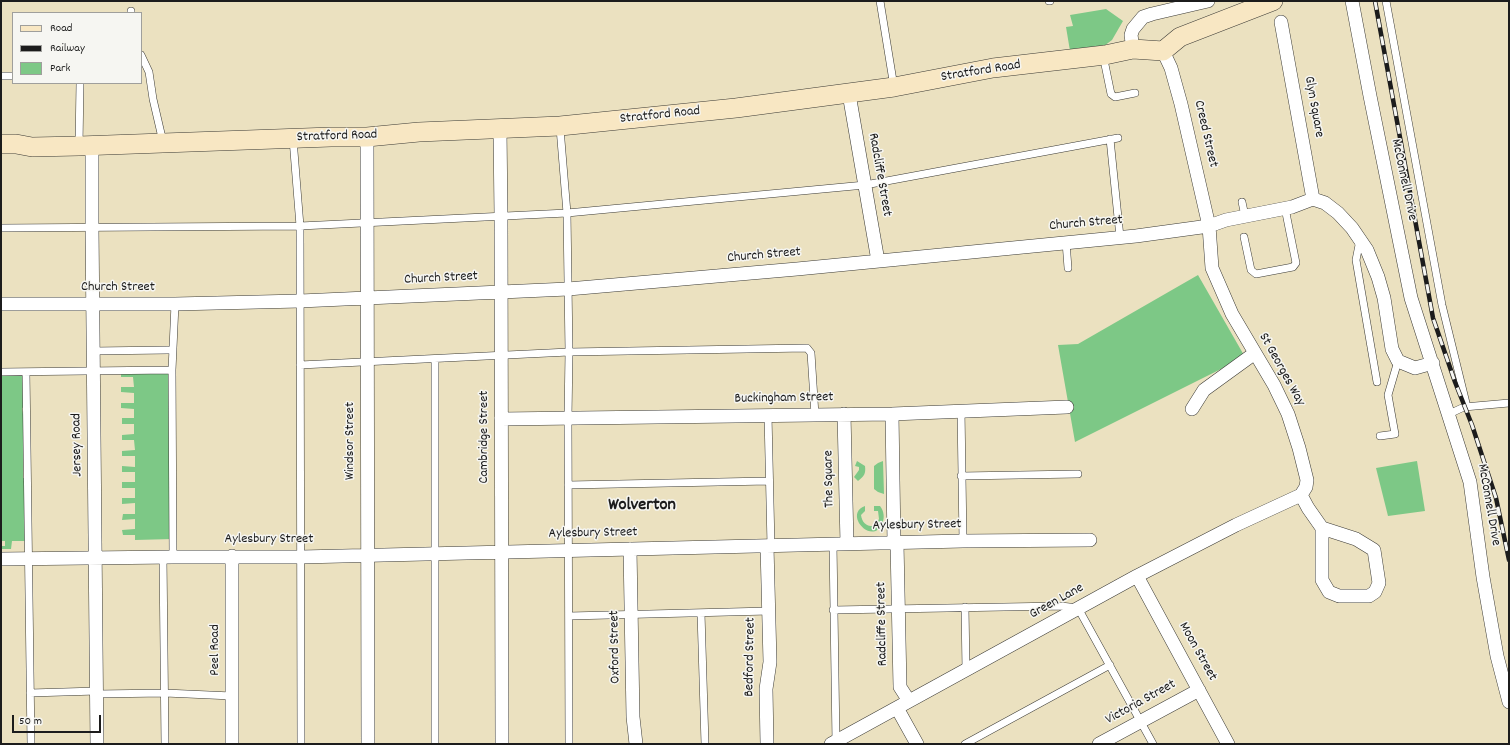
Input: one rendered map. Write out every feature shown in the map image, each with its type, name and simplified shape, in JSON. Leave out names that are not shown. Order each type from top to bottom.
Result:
[{"type":"street","points":[[1133,49],[1131,35],[1133,29],[1143,17],[1208,1]]},
{"type":"street","points":[[1163,51],[1180,37],[1273,1]]},
{"type":"street","name":"McConnell Drive","points":[[1352,1],[1411,298],[1470,482],[1483,577],[1497,656],[1509,702]]},
{"type":"street","name":"Glyn Square","points":[[1281,22],[1313,199]]},
{"type":"street","name":"Stratford Road","points":[[1,144],[16,144],[32,147],[331,137],[367,138],[420,132],[560,126],[736,108],[849,94],[993,68],[1103,55],[1133,49],[1163,51]]},
{"type":"street","name":"Creed Street","points":[[1163,51],[1171,68],[1181,104],[1209,226]]},
{"type":"street","name":"Radcliffe Street","points":[[849,94],[878,261]]},
{"type":"street","name":"Cambridge Street","points":[[500,129],[502,744]]},
{"type":"street","name":"Windsor Street","points":[[367,138],[368,744]]},
{"type":"street","name":"Jersey Road","points":[[85,146],[92,227],[97,744]]},
{"type":"street","name":"Stratford Road","points":[[1,152],[16,151],[32,147]]},
{"type":"street","points":[[1313,199],[1325,203],[1338,213],[1352,228],[1367,250],[1378,277],[1384,298],[1392,349],[1398,361],[1415,368],[1433,363]]},
{"type":"street","name":"Church Street","points":[[1,304],[175,304],[300,301],[568,289],[1120,237],[1209,226],[1226,220],[1292,207],[1313,199]]},
{"type":"street","name":"St Georges Way","points":[[1209,226],[1212,268],[1232,314],[1274,385],[1288,414],[1297,441],[1306,480],[1306,487],[1301,495]]},
{"type":"street","points":[[1192,409],[1204,390],[1255,354]]},
{"type":"street","name":"Buckingham Street","points":[[501,419],[892,414],[961,410],[1067,407]]},
{"type":"street","name":"The Square","points":[[844,414],[847,544]]},
{"type":"street","name":"Radcliffe Street","points":[[892,414],[900,687],[909,701]]},
{"type":"street","points":[[1301,495],[1322,528],[1322,580],[1329,592],[1339,596],[1369,596],[1375,592],[1379,583],[1374,550],[1356,539],[1322,528]]},
{"type":"street","name":"Green Lane","points":[[833,743],[1137,576],[1236,525],[1301,495]]},
{"type":"street","name":"Aylesbury Street","points":[[1,559],[29,560],[232,556],[301,557],[963,541],[1090,540]]},
{"type":"street","name":"Bedford Street","points":[[767,744],[766,689],[770,662],[768,611],[769,546]]},
{"type":"street","name":"Oxford Street","points":[[630,549],[633,717],[636,744]]},
{"type":"street","name":"Peel Road","points":[[232,556],[232,744]]},
{"type":"street","name":"Moon Street","points":[[1137,576],[1228,744]]},
{"type":"street","name":"Victoria Street","points":[[1099,744],[1199,690]]},
{"type":"street","points":[[897,708],[917,744]]},
{"type":"lane","points":[[880,1],[894,87]]},
{"type":"lane","points":[[1386,1],[1442,305],[1467,407]]},
{"type":"lane","points":[[1103,55],[1110,94],[1115,97],[1135,93]]},
{"type":"lane","points":[[142,57],[149,72],[153,99],[163,142]]},
{"type":"lane","points":[[1,76],[12,76]]},
{"type":"lane","points":[[80,84],[85,146]]},
{"type":"lane","points":[[560,126],[567,213],[569,352],[569,744]]},
{"type":"lane","points":[[1,228],[300,226],[567,213],[865,185],[1118,138]]},
{"type":"lane","points":[[292,139],[300,226],[301,744]]},
{"type":"lane","points":[[1110,139],[1120,237]]},
{"type":"lane","points":[[1242,202],[1245,216]]},
{"type":"lane","points":[[1244,237],[1251,270],[1256,274],[1293,267],[1296,265],[1285,208]]},
{"type":"lane","points":[[1360,240],[1356,260],[1377,382]]},
{"type":"lane","points":[[1066,242],[1068,268]]},
{"type":"lane","points":[[166,744],[165,694],[172,370],[175,304]]},
{"type":"lane","points":[[300,365],[367,363],[569,352],[806,348],[811,353],[815,415]]},
{"type":"lane","points":[[94,351],[168,350]]},
{"type":"lane","points":[[435,359],[435,744]]},
{"type":"lane","points":[[1380,436],[1395,434],[1388,395],[1398,361]]},
{"type":"lane","points":[[1,372],[172,370]]},
{"type":"lane","points":[[26,372],[31,744]]},
{"type":"lane","points":[[1449,414],[1455,410],[1467,407],[1509,403]]},
{"type":"lane","points":[[961,410],[963,541]]},
{"type":"lane","points":[[768,415],[769,546]]},
{"type":"lane","points":[[961,476],[1078,474]]},
{"type":"lane","points":[[568,485],[769,481]]},
{"type":"lane","points":[[833,544],[833,743]]},
{"type":"lane","points":[[833,610],[1061,606],[1078,608],[1153,744]]},
{"type":"lane","points":[[965,608],[966,670]]},
{"type":"lane","points":[[569,616],[768,611]]},
{"type":"lane","points":[[701,613],[705,744]]},
{"type":"lane","points":[[965,744],[1110,665]]},
{"type":"lane","points":[[30,693],[232,696]]},
{"type":"green space","points":[[1106,9],[1123,21],[1112,40],[1104,46],[1070,51],[1066,27],[1073,26],[1070,15]]},
{"type":"green space","points":[[1198,275],[1245,357],[1075,442],[1058,345],[1078,344]]},
{"type":"green space","points":[[172,373],[173,539],[135,540],[135,535],[123,535],[122,530],[135,529],[135,519],[122,520],[123,514],[135,514],[135,503],[122,504],[122,498],[135,498],[135,488],[122,488],[122,482],[135,482],[135,472],[122,472],[122,466],[135,467],[135,456],[122,456],[122,451],[135,450],[134,440],[122,440],[122,435],[134,434],[134,424],[122,424],[122,418],[134,418],[134,409],[121,408],[121,403],[134,403],[134,393],[121,392],[121,387],[134,387],[133,377],[121,377],[121,374]]},
{"type":"green space","points":[[1,375],[22,375],[24,384],[24,407],[22,408],[23,414],[25,415],[23,478],[26,478],[26,541],[12,541],[11,549],[1,549],[1,546],[5,546],[5,541],[2,541],[1,536]]},
{"type":"green space","points":[[857,461],[865,466],[864,475],[858,481],[854,477],[859,470],[859,467],[855,466]]},
{"type":"green space","points":[[883,461],[884,494],[874,489],[874,466]]},
{"type":"green space","points":[[1417,461],[1425,511],[1388,516],[1376,468]]},
{"type":"green space","points":[[865,506],[865,511],[861,515],[865,524],[875,526],[879,519],[878,511],[874,511],[874,506],[880,506],[884,515],[882,524],[877,530],[872,532],[866,530],[858,521],[857,515],[859,510]]},
{"type":"railway","points":[[1375,1],[1433,318],[1455,382],[1472,425],[1496,498],[1509,560]]},
{"type":"district","name":"Wolverton","points":[[642,507]]}]
